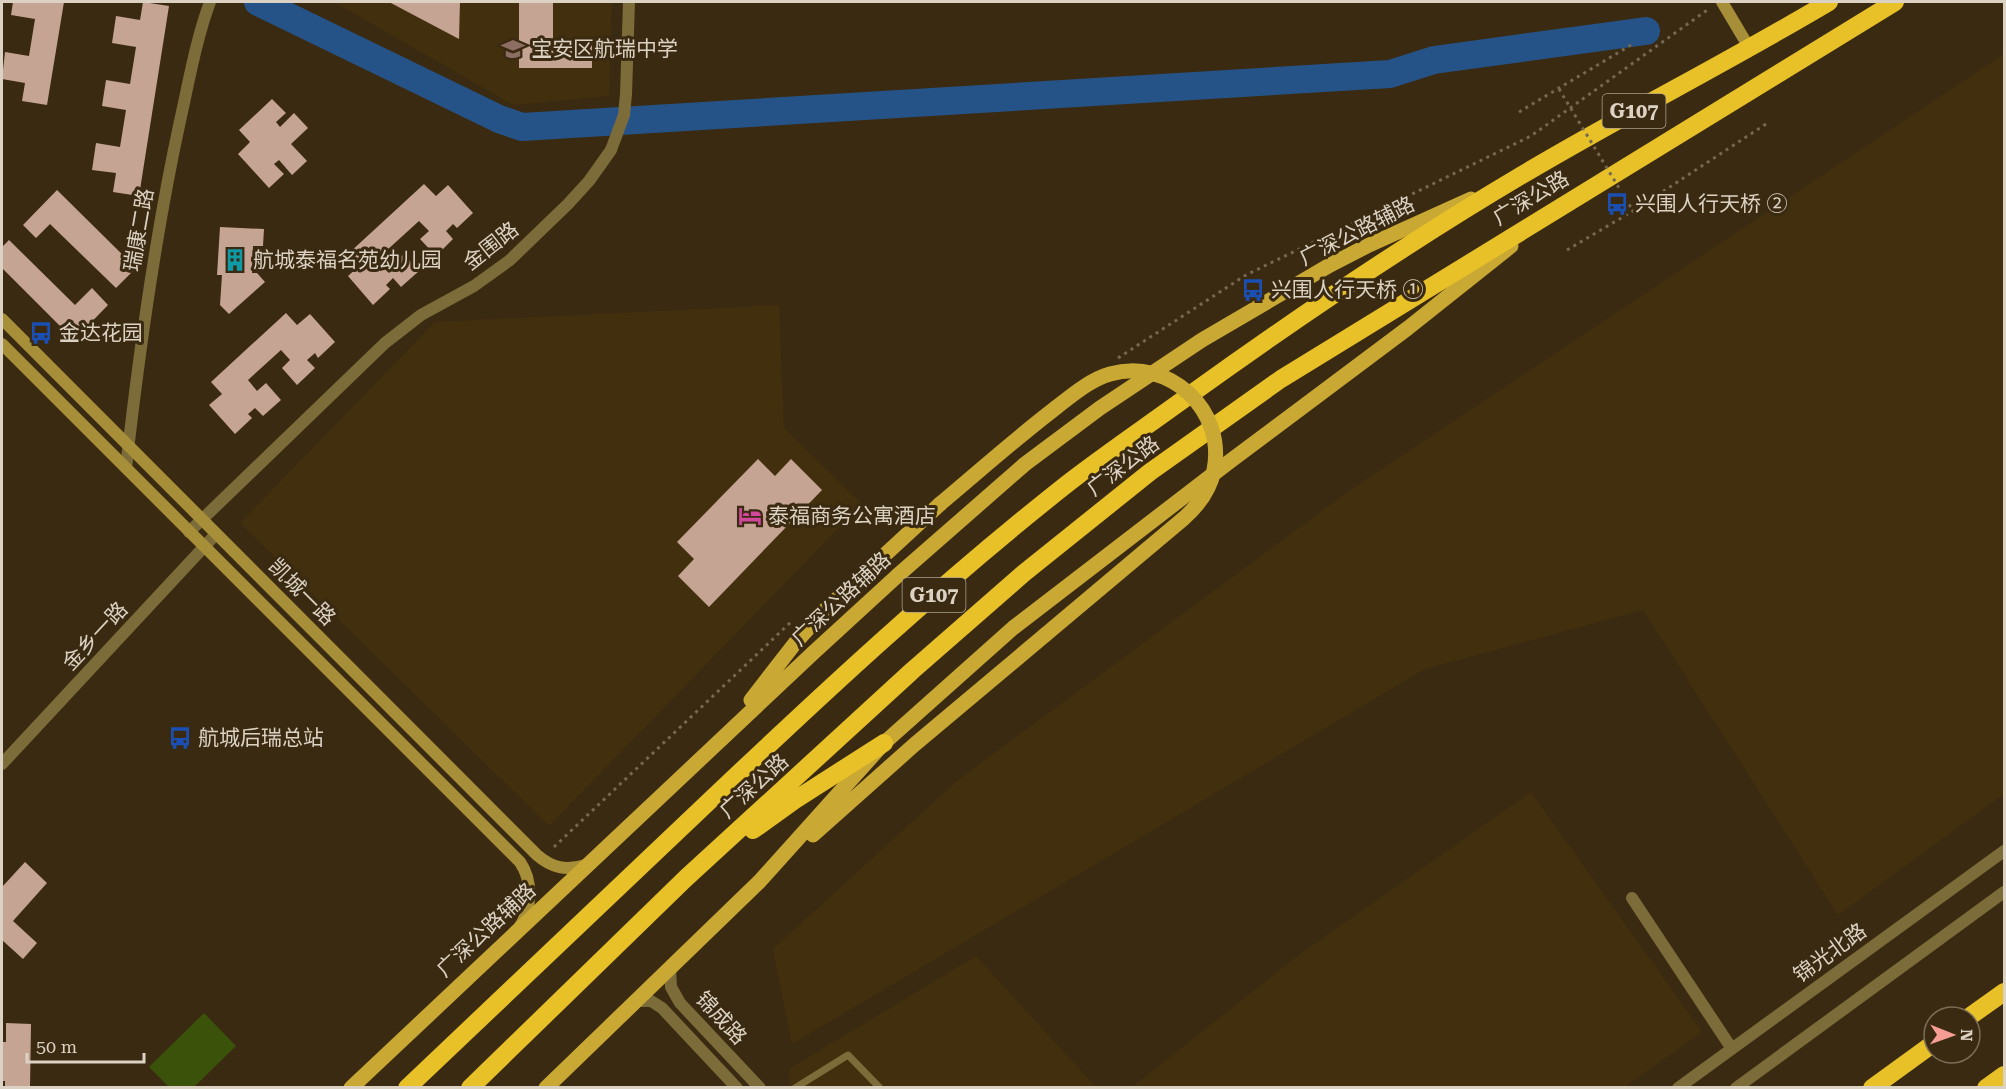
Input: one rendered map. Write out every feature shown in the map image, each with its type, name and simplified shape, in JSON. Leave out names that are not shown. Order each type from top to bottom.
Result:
[{"type":"highway","name":"广深公路","points":[[407,1088],[893,630],[1070,482],[1264,342],[1520,176],[1750,49],[1829,2]]},
{"type":"highway","name":"广深公路","points":[[470,1088],[686,878],[913,670],[1089,520],[1142,479],[1281,379],[1895,2]]},
{"type":"highway","points":[[686,878],[795,800],[884,743]]},
{"type":"highway","points":[[1982,1008],[2004,992]]},
{"type":"highway","points":[[1872,1088],[1922,1051]]},
{"type":"highway","points":[[1986,1088],[2004,1075]]},
{"type":"main road","name":"广深公路辅路","points":[[351,1088],[711,748],[922,553],[1025,464],[1100,408],[1202,340],[1330,265],[1520,176]]},
{"type":"main road","points":[[759,882],[884,743],[1013,628],[1228,462],[1408,328],[1558,208]]},
{"type":"main road","points":[[546,1088],[759,882],[923,737],[1183,519],[1202,498],[1214,472],[1215,443],[1207,416],[1199,403],[1178,384],[1152,372],[1131,371],[1109,374],[1096,379],[1065,401],[940,504],[825,610],[796,642],[711,748]]},
{"type":"street","name":"瑞康二路","points":[[126,468],[149,286],[162,209],[189,79],[210,2]]},
{"type":"street","name":"金围路","points":[[189,532],[403,328],[421,315],[474,286],[510,260],[589,181],[611,150],[624,115],[629,2]]},
{"type":"street","points":[[1722,2],[1750,49]]},
{"type":"street","name":"凯城一路","points":[[2,319],[537,855],[555,867],[575,868],[586,865]]},
{"type":"street","name":"凯城一路","points":[[2,344],[520,862],[526,872],[529,892],[526,912],[518,929]]},
{"type":"street","name":"金乡一路","points":[[2,764],[216,534]]},
{"type":"street","name":"锦光北路","points":[[1678,1088],[2004,851]]},
{"type":"street","points":[[1736,1088],[2004,892]]},
{"type":"street","points":[[1632,898],[1732,1049]]},
{"type":"street","name":"锦成路","points":[[670,968],[671,987],[680,1004],[760,1088]]},
{"type":"street","name":"锦成路","points":[[635,1001],[651,1001],[662,1008],[737,1088]]},
{"type":"lane","points":[[795,1088],[848,1055],[880,1088]]},
{"type":"path","points":[[1519,112],[1631,45]]},
{"type":"path","points":[[1559,89],[1633,210]]},
{"type":"path","points":[[1567,250],[1766,124]]},
{"type":"shaded area","name":"宝安区航瑞中学","points":[[334,2],[612,2],[609,96],[513,105]]},
{"type":"shaded area","points":[[2004,54],[2004,794],[1838,915],[1643,610],[1425,669],[792,1044],[773,949],[959,779],[1349,491]]},
{"type":"shaded area","points":[[779,305],[784,428],[862,504],[549,826],[240,523],[435,322]]},
{"type":"shaded area","points":[[1531,792],[1702,1032],[1625,1087],[1132,1087],[1300,954]]},
{"type":"shaded area","points":[[976,956],[1096,1087],[790,1087],[789,1069]]},
{"type":"green space","points":[[204,1013],[236,1046],[194,1087],[169,1087],[149,1067]]},
{"type":"building","points":[[13,2],[64,2],[47,105],[22,101],[25,83],[2,79],[5,52],[29,56],[35,19],[11,15]]},
{"type":"building","points":[[143,2],[169,6],[139,196],[113,192],[116,173],[92,170],[96,143],[120,147],[126,110],[102,106],[106,80],[130,84],[136,47],[112,43],[116,16],[140,20]]},
{"type":"building","points":[[389,2],[460,2],[459,39]]},
{"type":"building","points":[[519,2],[553,2],[553,39],[592,39],[592,68],[519,68]]},
{"type":"building","points":[[272,99],[286,113],[276,122],[280,127],[294,113],[308,128],[291,144],[307,161],[292,175],[279,160],[274,164],[284,174],[269,188],[238,154],[250,142],[239,130]]},
{"type":"building","points":[[424,184],[436,196],[448,185],[473,213],[457,228],[453,224],[446,231],[453,239],[436,256],[420,239],[429,231],[419,221],[386,251],[396,261],[404,254],[419,271],[401,287],[393,278],[386,285],[390,289],[373,305],[348,276],[360,265],[349,253]]},
{"type":"building","points":[[57,190],[136,268],[116,288],[50,224],[36,238],[23,225]]},
{"type":"building","name":"航城泰福名苑幼儿园","points":[[220,227],[264,229],[263,246],[253,246],[252,273],[257,273],[265,282],[229,314],[220,305],[222,275],[217,275]]},
{"type":"building","points":[[9,240],[75,305],[92,288],[108,305],[74,340],[2,268],[2,247]]},
{"type":"building","points":[[286,313],[297,325],[310,314],[335,342],[318,358],[315,353],[307,360],[315,368],[297,385],[282,368],[290,360],[281,350],[248,380],[257,391],[266,383],[281,400],[263,416],[255,408],[248,414],[252,418],[235,434],[209,405],[222,394],[211,382]]},
{"type":"building","name":"泰福商务公寓酒店","points":[[758,459],[775,476],[791,459],[822,490],[709,607],[678,576],[694,559],[677,542]]},
{"type":"building","points":[[25,862],[47,883],[13,921],[37,943],[23,959],[2,940],[2,884],[3,886]]},
{"type":"building","points":[[6,1023],[31,1024],[30,1088],[5,1088],[5,1081],[2,1081],[2,1042],[6,1042]]},
{"type":"waterway","points":[[258,2],[499,119],[522,127],[1390,74],[1434,60],[1646,31]]},
{"type":"place","name":"宝安区航瑞中学","points":[[513,49]]},
{"type":"place","name":"兴围人行天桥 ②","points":[[1617,204]]},
{"type":"place","name":"航城泰福名苑幼儿园","points":[[235,260]]},
{"type":"place","name":"兴围人行天桥 ①","points":[[1253,290]]},
{"type":"place","name":"金达花园","points":[[41,333]]},
{"type":"place","name":"泰福商务公寓酒店","points":[[750,516]]},
{"type":"place","name":"航城后瑞总站","points":[[180,738]]}]
